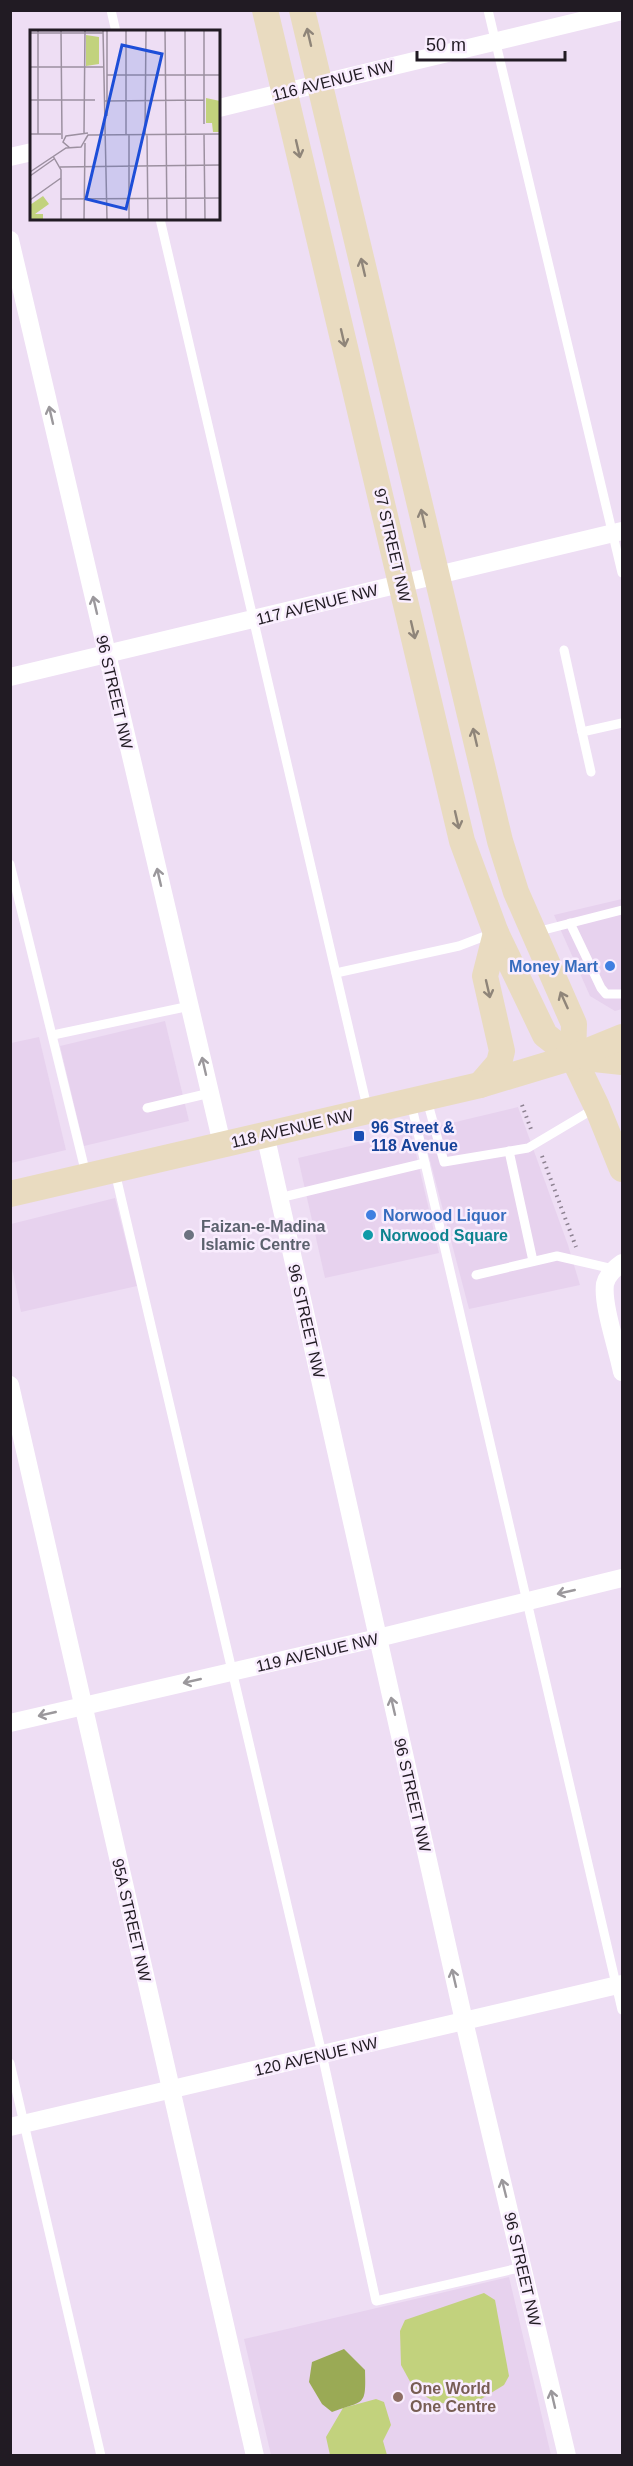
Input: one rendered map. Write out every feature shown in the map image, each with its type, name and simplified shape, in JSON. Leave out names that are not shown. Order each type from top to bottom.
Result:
[{"type":"main road","name":"97 STREET NW","points":[[266,10],[462,841],[496,933],[545,1035],[573,1056]]},
{"type":"main road","name":"97 STREET NW","points":[[303,10],[500,841],[516,892],[574,1024],[573,1056],[622,1169]]},
{"type":"main road","points":[[480,1085],[499,1063],[502,1051],[485,976],[496,933]]},
{"type":"main road","name":"118 AVENUE NW","points":[[10,1194],[480,1085],[573,1056],[622,1037]]},
{"type":"main road","name":"118 AVENUE NW","points":[[573,1056],[622,1062]]},
{"type":"street","name":"116 AVENUE NW","points":[[220,108],[622,11]]},
{"type":"street","points":[[10,157],[30,152]]},
{"type":"street","name":"96 STREET NW","points":[[10,240],[222,1144]]},
{"type":"street","name":"117 AVENUE NW","points":[[10,677],[618,532]]},
{"type":"street","name":"96 STREET NW","points":[[265,1134],[464,2021],[567,2456]]},
{"type":"street","points":[[618,1266],[605,1283],[607,1305],[622,1372]]},
{"type":"street","name":"95A STREET NW","points":[[10,1385],[255,2456]]},
{"type":"street","name":"119 AVENUE NW","points":[[10,1723],[233,1671],[379,1644],[526,1601],[622,1578]]},
{"type":"street","name":"120 AVENUE NW","points":[[17,2126],[620,1985]]},
{"type":"lane","points":[[111,10],[116,30]]},
{"type":"lane","points":[[488,10],[618,532],[622,573]]},
{"type":"lane","points":[[160,220],[368,1111]]},
{"type":"lane","points":[[564,650],[591,772]]},
{"type":"lane","points":[[582,732],[622,723]]},
{"type":"lane","points":[[10,864],[86,1176]]},
{"type":"lane","points":[[533,933],[622,910]]},
{"type":"lane","points":[[570,923],[601,988],[606,994],[622,994]]},
{"type":"lane","points":[[336,973],[459,946],[496,933]]},
{"type":"lane","points":[[53,1035],[190,1006]]},
{"type":"lane","points":[[147,1108],[210,1093]]},
{"type":"lane","points":[[418,1099],[444,1162],[528,1148],[597,1107]]},
{"type":"lane","points":[[418,1099],[425,1163],[526,1601],[620,1985],[622,2010]]},
{"type":"lane","points":[[509,1151],[533,1261]]},
{"type":"lane","points":[[279,1198],[425,1163]]},
{"type":"lane","points":[[115,1169],[322,2054],[376,2301],[523,2267]]},
{"type":"lane","points":[[476,1275],[557,1256],[579,1263],[618,1266]]},
{"type":"lane","points":[[10,2063],[17,2126],[101,2456]]},
{"type":"path","points":[[522,1105],[574,1240],[579,1263]]},
{"type":"shaded area","points":[[622,899],[622,1009],[615,1011],[590,996],[554,915]]},
{"type":"shaded area","points":[[165,1021],[189,1121],[84,1146],[60,1046]]},
{"type":"shaded area","points":[[39,1037],[66,1150],[11,1163],[11,1043]]},
{"type":"shaded area","points":[[518,1107],[568,1245],[580,1285],[469,1309],[422,1130]]},
{"type":"shaded area","points":[[411,1132],[439,1253],[325,1278],[298,1158]]},
{"type":"shaded area","points":[[115,1198],[137,1286],[21,1312],[11,1263],[11,1224]]},
{"type":"shaded area","name":"One World One Centre","points":[[509,2277],[551,2455],[271,2455],[244,2339]]},
{"type":"green space","points":[[484,2293],[495,2300],[509,2376],[504,2385],[473,2404],[437,2403],[413,2387],[401,2365],[400,2331],[405,2320]]},
{"type":"green space","points":[[344,2349],[365,2370],[364,2396],[357,2403],[332,2412],[322,2404],[309,2382],[312,2362]]},
{"type":"green space","points":[[376,2399],[384,2402],[391,2425],[383,2441],[387,2455],[330,2455],[326,2437],[343,2408]]},
{"type":"place","name":"Money Mart","points":[[610,966]]},
{"type":"place","name":"96 Street & 118 Avenue","points":[[359,1136]]},
{"type":"place","name":"Norwood Liquor","points":[[371,1215]]},
{"type":"place","name":"Faizan-e-Madina Islamic Centre","points":[[189,1235]]},
{"type":"place","name":"Norwood Square","points":[[368,1235]]},
{"type":"place","name":"One World One Centre","points":[[398,2397]]}]
